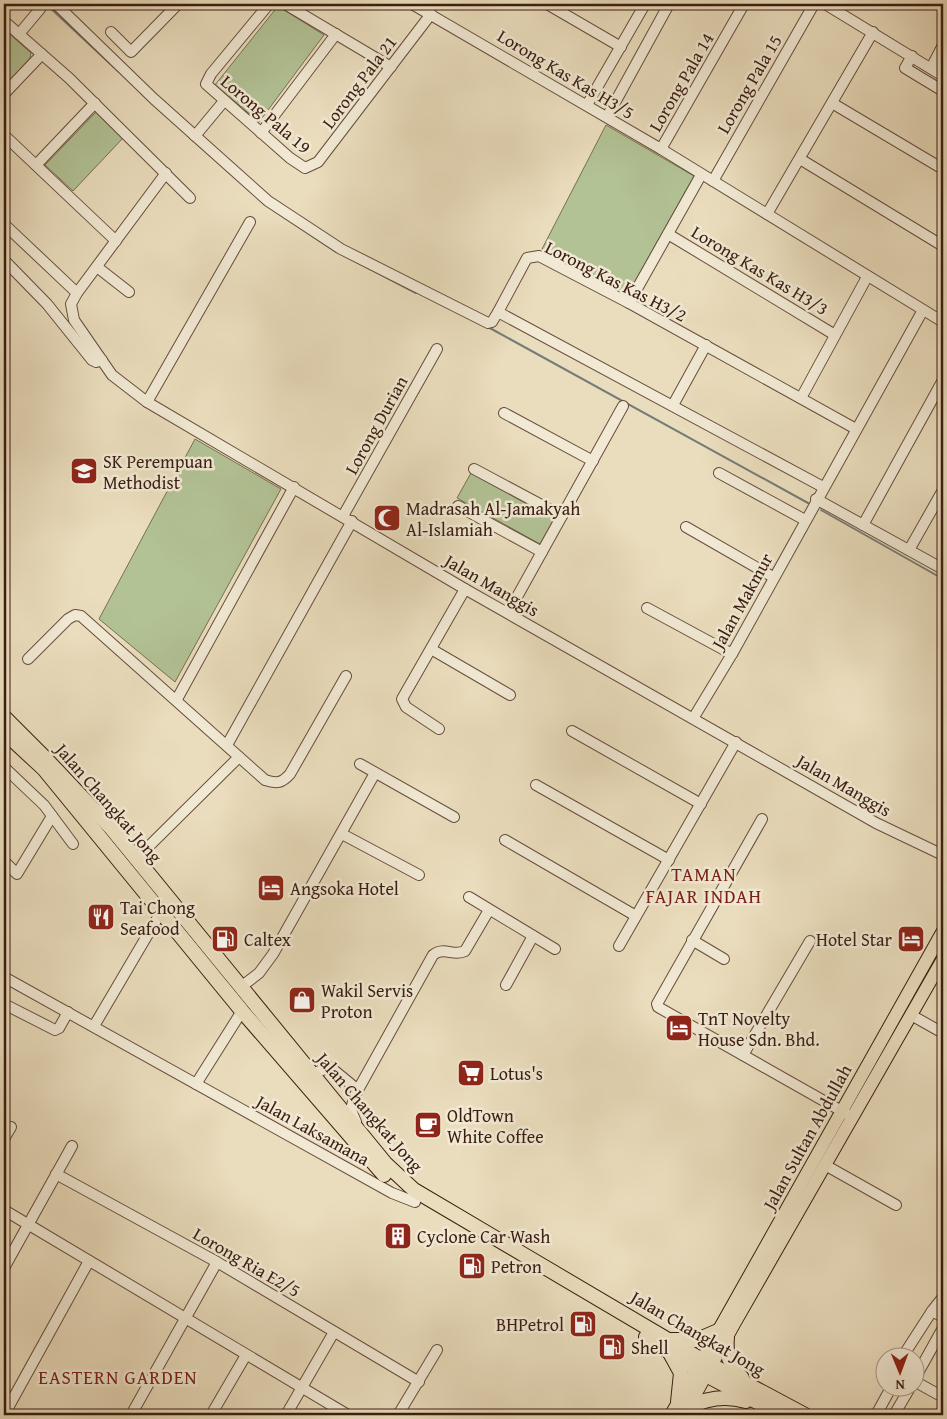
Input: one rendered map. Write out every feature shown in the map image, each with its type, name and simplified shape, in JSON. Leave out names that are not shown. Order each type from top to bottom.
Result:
[{"type":"highway","name":"Jalan Changkat Jong","points":[[4,717],[112,830],[396,1175],[422,1196],[782,1415]]},
{"type":"highway","name":"Jalan Changkat Jong","points":[[4,732],[44,769],[242,1011],[382,1174],[416,1202],[668,1345]]},
{"type":"highway","points":[[112,830],[108,837],[121,863]]},
{"type":"highway","points":[[275,1029],[287,1052],[285,1062]]},
{"type":"highway","points":[[746,1383],[729,1362],[722,1334],[668,1345],[681,1373],[683,1408],[706,1400],[729,1398],[768,1408]]},
{"type":"highway","name":"Jalan Changkat Jong","points":[[704,1367],[746,1383],[805,1415]]},
{"type":"main road","name":"Jalan Sultan Abdullah","points":[[671,1415],[683,1408],[722,1334],[847,1114],[943,931]]},
{"type":"main road","name":"Jalan Sultan Abdullah","points":[[722,1334],[825,1165],[847,1114],[911,1015],[943,959]]},
{"type":"street","points":[[56,4],[195,136],[268,201],[341,249],[488,323],[492,322],[498,312],[823,487]]},
{"type":"street","points":[[111,32],[131,52],[178,4]]},
{"type":"street","name":"Lorong Pala 19","points":[[269,4],[207,80],[207,86],[296,163],[305,168],[310,167]]},
{"type":"street","points":[[285,4],[391,67]]},
{"type":"street","name":"Lorong Kas Kas H3/5","points":[[412,4],[661,149],[867,277],[942,320]]},
{"type":"street","points":[[547,4],[621,46]]},
{"type":"street","points":[[586,105],[645,4]]},
{"type":"street","points":[[607,117],[669,4]]},
{"type":"street","name":"Lorong Pala 14","points":[[661,149],[744,4]]},
{"type":"street","name":"Lorong Pala 15","points":[[712,181],[814,4]]},
{"type":"street","points":[[825,4],[943,76]]},
{"type":"street","points":[[19,34],[40,9]]},
{"type":"street","name":"Lorong Pala 21","points":[[310,167],[318,162],[430,14]]},
{"type":"street","points":[[4,21],[95,103],[190,198]]},
{"type":"street","points":[[767,214],[873,32]]},
{"type":"street","points":[[261,133],[336,34]]},
{"type":"street","points":[[931,68],[943,46]]},
{"type":"street","points":[[4,94],[42,54]]},
{"type":"street","points":[[912,56],[905,68],[943,91]]},
{"type":"street","points":[[195,136],[224,101]]},
{"type":"street","points":[[36,165],[95,103]]},
{"type":"street","points":[[832,103],[943,169]]},
{"type":"street","points":[[4,135],[116,241]]},
{"type":"street","points":[[800,159],[943,246]]},
{"type":"street","points":[[4,224],[77,293],[166,172]]},
{"type":"street","points":[[629,303],[701,175]]},
{"type":"street","points":[[147,402],[250,222]]},
{"type":"street","name":"Lorong Kas Kas H3/3","points":[[668,234],[835,335]]},
{"type":"street","name":"Lorong Kas Kas H3/2","points":[[498,312],[527,258],[539,256],[629,303],[856,429]]},
{"type":"street","points":[[4,267],[8,263],[28,283],[92,360],[96,362],[102,360]]},
{"type":"street","points":[[97,267],[129,292]]},
{"type":"street","points":[[801,398],[867,277]]},
{"type":"street","name":"Jalan Manggis","points":[[77,293],[71,304],[74,320],[120,382],[147,402],[465,589],[876,823],[941,853]]},
{"type":"street","name":"Jalan Makmur","points":[[694,718],[732,654],[922,310]]},
{"type":"street","points":[[673,405],[706,346]]},
{"type":"street","name":"Lorong Durian","points":[[227,745],[437,349]]},
{"type":"street","points":[[863,525],[943,380]]},
{"type":"street","points":[[508,613],[623,406]]},
{"type":"street","points":[[504,413],[593,461]]},
{"type":"street","points":[[474,469],[562,516]]},
{"type":"street","points":[[719,473],[805,520]]},
{"type":"street","points":[[177,699],[294,487]]},
{"type":"street","points":[[909,550],[943,490]]},
{"type":"street","points":[[816,499],[943,569]]},
{"type":"street","points":[[458,506],[542,552]]},
{"type":"street","points":[[686,527],[773,577]]},
{"type":"street","points":[[439,729],[402,704],[406,691],[465,589]]},
{"type":"street","points":[[647,608],[732,654]]},
{"type":"street","points":[[28,660],[68,619],[75,615],[81,616],[177,699],[265,780],[275,784],[284,781],[346,676]]},
{"type":"street","points":[[431,649],[510,695]]},
{"type":"street","points":[[572,730],[701,804]]},
{"type":"street","points":[[618,946],[736,742]]},
{"type":"street","points":[[136,859],[238,756]]},
{"type":"street","points":[[360,764],[454,817]]},
{"type":"street","points":[[4,767],[52,816],[73,844]]},
{"type":"street","points":[[241,987],[268,963],[375,773]]},
{"type":"street","points":[[536,785],[669,860]]},
{"type":"street","points":[[4,862],[17,874],[52,816]]},
{"type":"street","points":[[762,819],[657,1004],[658,1007],[847,1114]]},
{"type":"street","points":[[342,834],[419,875]]},
{"type":"street","points":[[505,840],[636,916]]},
{"type":"street","points":[[469,897],[555,949]]},
{"type":"street","points":[[360,1131],[351,1110],[356,1093],[433,955],[443,950],[458,954],[465,952],[489,910]]},
{"type":"street","points":[[94,1026],[161,912]]},
{"type":"street","points":[[506,985],[533,936]]},
{"type":"street","points":[[692,940],[724,959]]},
{"type":"street","points":[[743,1055],[810,940]]},
{"type":"street","name":"Jalan Laksamana","points":[[5,980],[94,1026],[392,1193],[416,1202]]},
{"type":"street","points":[[4,1004],[54,1030],[60,1028],[68,1012]]},
{"type":"street","points":[[196,1084],[242,1011]]},
{"type":"street","points":[[911,1015],[943,1033]]},
{"type":"street","points":[[312,1074],[330,1067],[356,1093]]},
{"type":"street","points":[[326,1090],[340,1097],[356,1093]]},
{"type":"street","points":[[4,1139],[11,1127]]},
{"type":"street","points":[[4,1268],[72,1146]]},
{"type":"street","points":[[825,1165],[896,1205]]},
{"type":"street","name":"Lorong Ria E2/5","points":[[56,1174],[217,1262],[419,1382]]},
{"type":"street","points":[[4,1210],[348,1415]]},
{"type":"street","points":[[4,1415],[90,1261]]},
{"type":"street","points":[[131,1415],[217,1262]]},
{"type":"street","points":[[917,1346],[939,1312],[943,1297]]},
{"type":"street","points":[[911,1346],[939,1312]]},
{"type":"street","points":[[924,1363],[943,1328]]},
{"type":"street","points":[[286,1415],[334,1332]]},
{"type":"street","points":[[398,1415],[437,1350]]},
{"type":"street","points":[[211,1415],[246,1355]]},
{"type":"street","points":[[924,1387],[943,1397]]},
{"type":"street","points":[[869,1415],[879,1396]]},
{"type":"street","points":[[876,1415],[886,1396]]},
{"type":"street","points":[[894,1415],[905,1396]]},
{"type":"green space","points":[[278,6],[324,35],[259,122],[215,85]]},
{"type":"green space","points":[[4,29],[31,53],[30,58],[10,80],[4,75]]},
{"type":"green space","points":[[96,112],[123,138],[73,191],[45,165]]},
{"type":"green space","points":[[606,125],[694,176],[628,294],[542,249]]},
{"type":"green space","points":[[195,439],[281,489],[175,682],[99,619]]},
{"type":"green space","points":[[471,473],[554,519],[540,544],[457,498]]},
{"type":"waterway","points":[[46,4],[119,72]]},
{"type":"waterway","points":[[187,135],[252,193]]},
{"type":"waterway","points":[[273,210],[336,252]]},
{"type":"waterway","points":[[343,255],[416,293]]},
{"type":"waterway","points":[[488,327],[808,503]]},
{"type":"waterway","points":[[821,510],[943,579]]},
{"type":"place","name":"SK Perempuan Methodist","points":[[84,471]]},
{"type":"place","name":"Madrasah Al-Jamakyah Al-Islamiah","points":[[387,518]]},
{"type":"place","name":"Angsoka Hotel","points":[[271,888]]},
{"type":"place","name":"Tai Chong Seafood","points":[[101,917]]},
{"type":"place","name":"Caltex","points":[[225,939]]},
{"type":"place","name":"Hotel Star","points":[[911,939]]},
{"type":"place","name":"Wakil Servis Proton","points":[[302,1000]]},
{"type":"place","name":"TnT Novelty House Sdn. Bhd.","points":[[679,1028]]},
{"type":"place","name":"Lotus's","points":[[471,1073]]},
{"type":"place","name":"OldTown White Coffee","points":[[428,1125]]},
{"type":"place","name":"Cyclone Car Wash","points":[[398,1236]]},
{"type":"place","name":"Petron","points":[[472,1266]]},
{"type":"place","name":"BHPetrol","points":[[583,1324]]},
{"type":"place","name":"Shell","points":[[612,1347]]},
{"type":"district","name":"TAMAN FAJAR INDAH","points":[[704,885]]},
{"type":"district","name":"EASTERN GARDEN","points":[[118,1377]]}]
